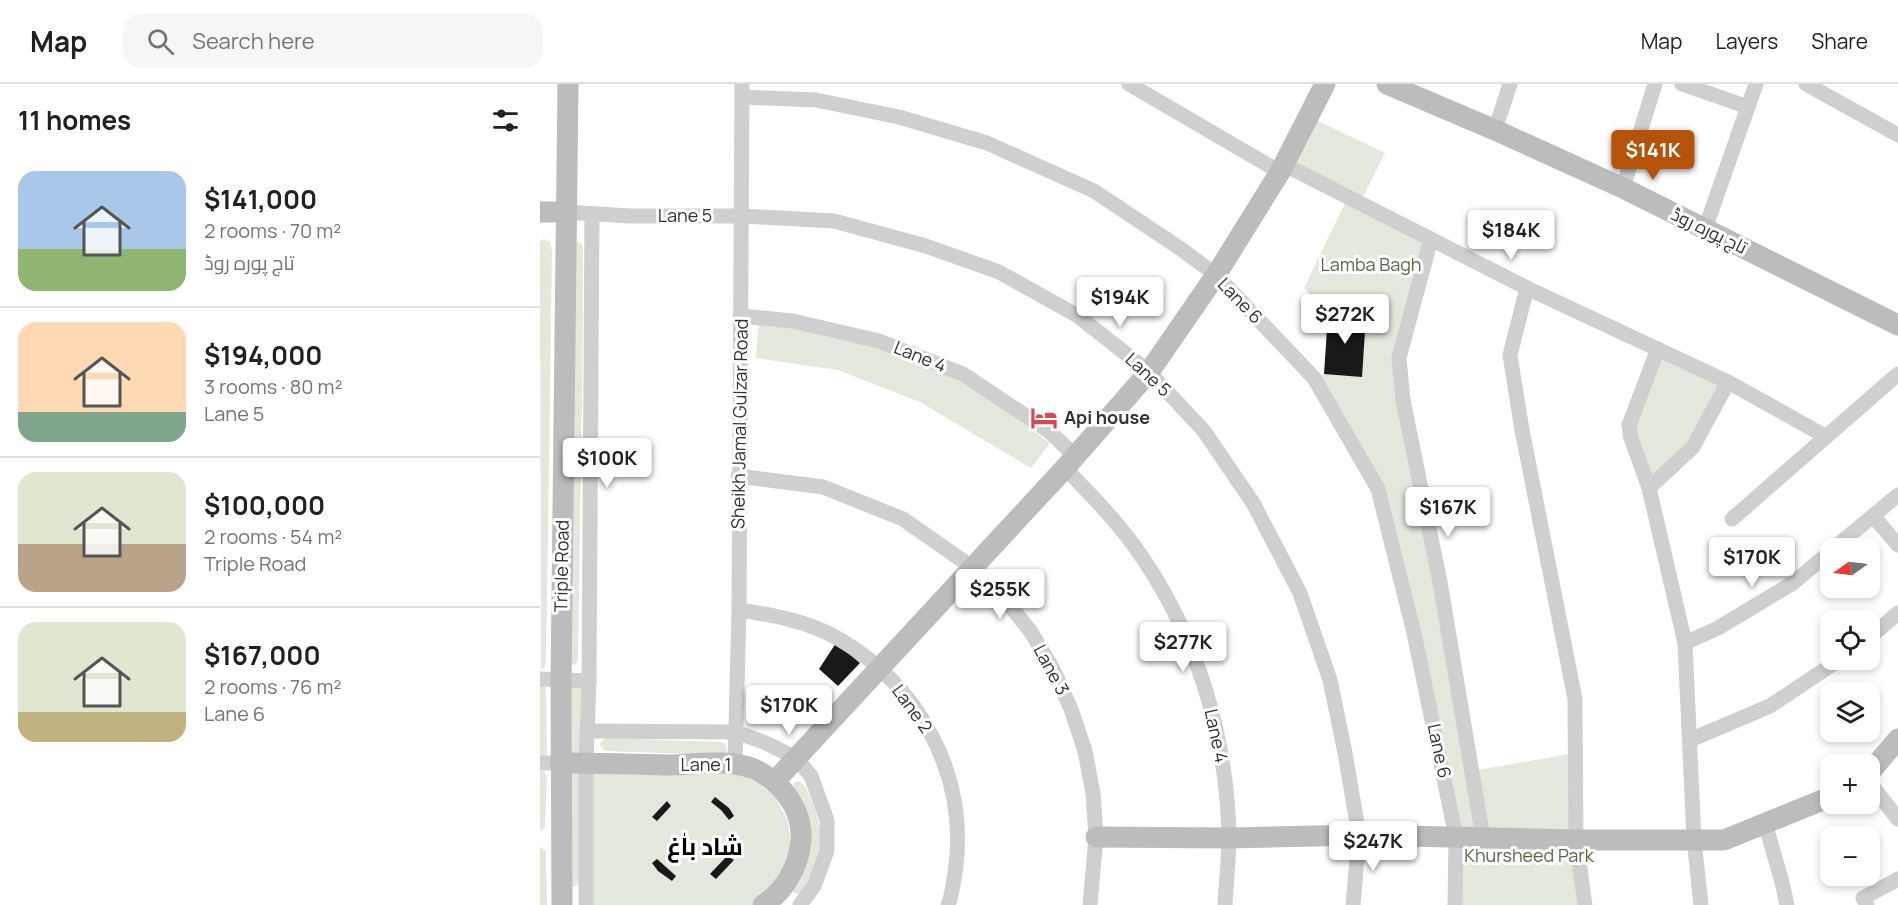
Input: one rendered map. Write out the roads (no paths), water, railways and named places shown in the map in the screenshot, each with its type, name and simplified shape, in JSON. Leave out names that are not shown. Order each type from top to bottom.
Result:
[{"type":"main road","name":"Triple Road","points":[[562,905],[550,843],[550,680],[568,84]]},
{"type":"main road","points":[[775,781],[1070,462],[1149,372],[1216,275],[1281,168],[1325,84]]},
{"type":"main road","name":"تاج پورہ روڈ","points":[[1387,84],[1623,188],[1898,325]]},
{"type":"main road","points":[[540,212],[565,212]]},
{"type":"main road","points":[[1880,759],[1898,739]]},
{"type":"main road","name":"Lane 1","points":[[550,763],[735,764],[758,770],[775,781],[788,796],[796,813],[801,834],[800,853],[793,873],[770,903]]},
{"type":"main road","points":[[1096,837],[1359,836],[1724,840],[1820,801]]},
{"type":"street","points":[[1129,84],[1281,168],[1431,239],[1527,288],[1728,382],[1825,436]]},
{"type":"street","points":[[1495,130],[1510,84]]},
{"type":"street","points":[[1623,188],[1655,84]]},
{"type":"street","points":[[1682,84],[1748,107]]},
{"type":"street","points":[[1705,229],[1756,84]]},
{"type":"street","points":[[1806,84],[1898,135]]},
{"type":"street","name":"Sheikh Jamal Gulzar Road","points":[[735,764],[739,610],[742,90]]},
{"type":"street","name":"Lane 6","points":[[742,90],[816,100],[899,117],[987,142],[1094,191],[1216,275],[1314,378],[1378,489],[1414,633],[1456,837],[1455,905]]},
{"type":"street","name":"Lane 5","points":[[565,212],[630,216],[742,216],[834,221],[926,246],[999,272],[1078,316],[1149,372],[1204,431],[1253,503],[1300,592],[1330,680],[1359,836],[1353,905]]},
{"type":"street","points":[[586,905],[592,214]]},
{"type":"street","points":[[1431,239],[1399,358],[1403,400],[1440,582],[1482,838]]},
{"type":"street","points":[[1527,288],[1510,355],[1522,430],[1575,699],[1576,840],[1585,905]]},
{"type":"street","name":"Lane 4","points":[[741,316],[793,321],[879,341],[963,374],[1050,432],[1142,558],[1173,609],[1197,663],[1214,720],[1225,779],[1229,838],[1225,905]]},
{"type":"street","points":[[1658,349],[1629,425],[1630,435],[1649,488],[1685,643],[1694,840],[1701,905]]},
{"type":"street","points":[[1732,519],[1898,374]]},
{"type":"street","points":[[1649,488],[1693,447],[1728,382]]},
{"type":"street","name":"Lane 3","points":[[738,476],[823,488],[903,519],[973,568],[1004,598],[1031,632],[1053,669],[1067,699],[1085,750],[1093,793],[1096,837],[1090,905]]},
{"type":"street","points":[[1846,538],[1898,495]]},
{"type":"street","points":[[1872,516],[1898,544]]},
{"type":"street","points":[[1685,643],[1718,628],[1793,583],[1820,560]]},
{"type":"street","name":"Lane 2","points":[[739,610],[790,618],[838,638],[881,668],[914,704],[939,747],[954,794],[958,844],[952,893],[948,905]]},
{"type":"street","points":[[1880,629],[1898,613]]},
{"type":"street","points":[[1690,740],[1770,706],[1824,670]]},
{"type":"street","points":[[550,680],[589,681]]},
{"type":"street","points":[[587,731],[736,732],[766,743],[796,758],[811,776],[827,820],[827,851],[814,886],[800,905]]},
{"type":"street","points":[[1880,796],[1898,819]]},
{"type":"street","points":[[1765,823],[1787,905]]},
{"type":"street","points":[[1867,905],[1863,898],[1898,879]]},
{"type":"place","name":"Api house","points":[[1044,418]]},
{"type":"district","name":"شاد باٰغ","points":[[705,847]]},
{"type":"park label","name":"Lamba Bagh","points":[[1371,265]]},
{"type":"park label","name":"Khursheed Park","points":[[1529,856]]}]
